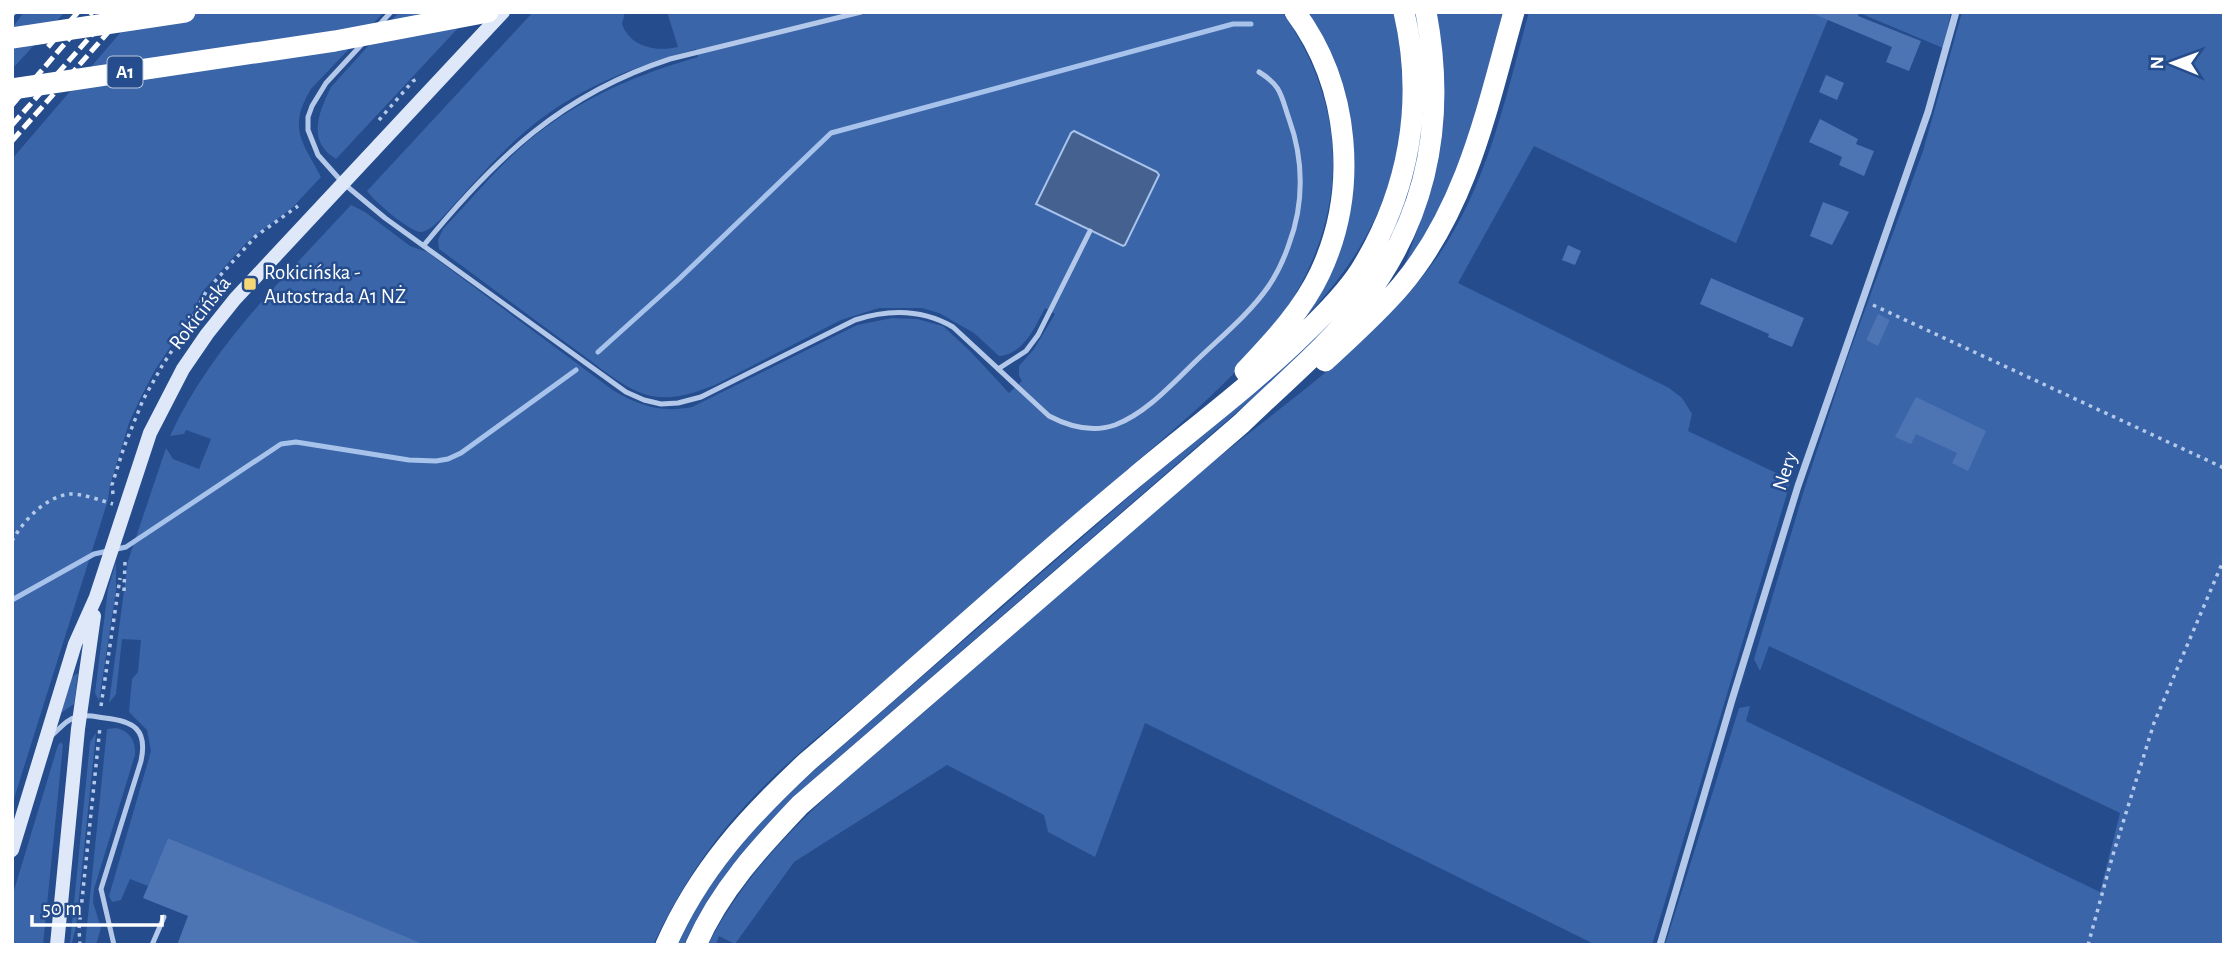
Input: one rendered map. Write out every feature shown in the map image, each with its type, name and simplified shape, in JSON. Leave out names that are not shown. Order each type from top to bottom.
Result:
[{"type":"highway","points":[[12,38],[185,12]]},
{"type":"highway","name":"A1","points":[[12,89],[335,41],[488,12]]},
{"type":"highway","points":[[666,945],[703,877],[759,806],[1132,479],[1237,381],[1301,306],[1320,273],[1327,254],[1339,213],[1344,165],[1341,123],[1329,74],[1306,26],[1295,12]]},
{"type":"highway","points":[[1132,479],[1240,392],[1291,346],[1348,287],[1367,258],[1392,206],[1411,138],[1413,81],[1404,12]]},
{"type":"highway","points":[[696,945],[730,884],[750,857],[800,804],[1241,423],[1310,357],[1362,302],[1395,251],[1408,225],[1423,182],[1433,127],[1435,81],[1426,12]]},
{"type":"highway","points":[[1241,423],[1325,361],[1401,286],[1426,253],[1446,221],[1466,176],[1514,12]]},
{"type":"main road","name":"Rokicińska","points":[[12,850],[75,644],[96,597],[137,466],[157,416],[183,369],[235,299],[503,12]]},
{"type":"main road","name":"Rokicińska","points":[[57,945],[80,716],[96,597]]},
{"type":"street","name":"Nery","points":[[1660,945],[1798,486],[1928,111],[1956,12]]},
{"type":"lane","points":[[391,12],[326,83],[312,106],[308,117],[308,130],[314,148],[343,183],[386,218],[614,384],[635,397],[651,402],[678,403],[701,397],[845,324],[865,317],[887,313],[915,313],[939,319],[972,343],[1040,409],[1058,421],[1088,429],[1108,427],[1126,420],[1144,408],[1250,309],[1279,269],[1290,242],[1301,182],[1295,138],[1276,82],[1259,72]]},
{"type":"lane","points":[[424,245],[508,154],[555,115],[594,90],[670,59],[861,12]]},
{"type":"lane","points":[[998,369],[1026,351],[1038,335],[1090,231]]},
{"type":"lane","points":[[46,741],[66,722],[80,716],[129,722],[140,735],[143,751],[102,889],[114,945]]},
{"type":"lane","points":[[152,945],[164,917]]},
{"type":"path","points":[[1861,299],[2224,468]]},
{"type":"path","points":[[12,541],[38,509],[67,494],[80,494],[111,503],[123,510]]},
{"type":"path","points":[[80,945],[79,929],[100,717],[126,558]]},
{"type":"path","points":[[2088,945],[2154,723],[2224,559]]},
{"type":"shaded area","points":[[24,12],[65,12],[12,69],[12,28]]},
{"type":"shaded area","points":[[138,12],[384,12],[311,89],[304,103],[300,115],[300,135],[321,177],[293,207],[247,242],[202,292],[192,314],[155,370],[139,401],[129,423],[108,500],[12,805],[12,159]]},
{"type":"shaded area","points":[[399,12],[473,12],[336,159],[321,144],[318,135],[319,116],[331,87]]},
{"type":"shaded area","points":[[533,12],[625,12],[622,24],[631,38],[645,46],[661,49],[678,47],[667,12],[1282,12],[1302,44],[1317,77],[1327,111],[1332,145],[1332,180],[1327,215],[1317,249],[1301,284],[1285,311],[1245,361],[1174,429],[761,789],[705,855],[682,890],[653,945],[424,945],[168,838],[148,886],[130,879],[121,900],[112,902],[109,896],[151,751],[147,730],[129,712],[132,679],[138,672],[141,640],[122,639],[116,694],[109,703],[128,561],[166,448],[173,459],[199,469],[211,439],[186,430],[184,434],[170,436],[187,403],[228,342],[275,286],[351,205],[365,212],[410,246],[427,252],[614,391],[633,401],[661,409],[692,407],[857,325],[892,318],[917,319],[943,326],[1009,393],[1022,381],[1019,366],[1034,349],[1055,314],[1045,308],[1022,345],[999,356],[974,333],[939,313],[922,308],[879,308],[841,320],[715,385],[692,393],[669,397],[652,396],[624,385],[439,249],[438,240],[443,229],[489,179],[537,134],[579,105],[625,82],[698,57],[696,49],[626,72],[560,106],[509,146],[439,221],[426,231],[420,232],[408,227],[367,191]]},
{"type":"shaded area","points":[[1304,12],[1394,12],[1401,58],[1402,101],[1399,142],[1390,181],[1375,218],[1355,254],[1330,289],[1299,324],[1351,193]]},
{"type":"shaded area","points":[[1411,12],[1417,12],[1423,45],[1426,104],[1419,164],[1394,235],[1341,316],[1291,365],[798,793],[734,863],[708,901],[684,945],[678,945],[710,886],[780,800],[1231,408],[1394,223]]},
{"type":"shaded area","points":[[1435,12],[1505,12],[1460,167],[1441,209],[1404,267],[1426,203],[1441,138],[1444,83]]},
{"type":"shaded area","points":[[1529,12],[1831,12],[1736,243],[1534,146],[1458,283],[1669,388],[1682,398],[1692,414],[1688,431],[1791,480],[1652,945],[1596,945],[1145,723],[1095,857],[1048,832],[1044,815],[947,765],[794,862],[735,944],[719,936],[716,945],[708,945],[752,877],[804,818],[1140,524],[1333,366],[1389,315],[1415,286],[1455,228],[1483,169]]},
{"type":"shaded area","points":[[1857,12],[1951,12],[1943,48]]},
{"type":"shaded area","points":[[1962,12],[2224,12],[2224,945],[1665,945],[1739,708],[1750,706],[1746,721],[2100,892],[2120,813],[1769,646],[1760,671],[1754,659],[1804,490],[1847,359],[1923,151]],"holes":[[[1878,315],[1890,320],[1878,345],[1866,340]]]},
{"type":"shaded area","points":[[1074,131],[1159,175],[1123,246],[1036,204]]},
{"type":"shaded area","points":[[116,562],[116,590],[99,701],[95,693],[108,589]]},
{"type":"shaded area","points":[[76,674],[74,704],[61,713],[72,677]]},
{"type":"shaded area","points":[[116,728],[131,737],[135,755],[94,889],[93,902],[101,928],[96,945],[85,945],[107,729]]},
{"type":"shaded area","points":[[96,733],[76,927],[70,943],[90,742]]},
{"type":"shaded area","points":[[61,742],[63,745],[43,945],[12,945],[12,897]]},
{"type":"building","points":[[1809,12],[1859,12],[1858,16],[1921,41],[1909,71],[1886,62],[1892,47]]},
{"type":"building","points":[[1826,75],[1844,83],[1837,100],[1819,92]]},
{"type":"building","points":[[1820,119],[1858,139],[1856,144],[1874,151],[1864,176],[1839,165],[1842,157],[1809,142]]},
{"type":"building","points":[[1823,202],[1849,212],[1832,245],[1810,236]]},
{"type":"building","points":[[1568,245],[1581,251],[1575,265],[1562,260]]},
{"type":"building","points":[[1711,278],[1804,318],[1792,347],[1700,304]]},
{"type":"building","points":[[1878,314],[1890,320],[1878,346],[1866,340]]},
{"type":"building","points":[[1916,397],[1986,431],[1968,471],[1952,463],[1957,453],[1916,434],[1911,444],[1895,437]]},
{"type":"building","points":[[168,838],[423,945],[177,945],[188,916],[143,898]]},
{"type":"waterway","points":[[598,352],[679,279],[831,133],[1233,24],[1251,24]]},
{"type":"waterway","points":[[12,600],[94,554],[126,547],[281,444],[296,442],[409,460],[448,459],[461,453],[576,370]]},
{"type":"railway","points":[[48,47],[78,12]]},
{"type":"railway","points":[[12,105],[92,12]]},
{"type":"railway","points":[[12,125],[112,12]]},
{"type":"railway","points":[[12,141],[126,12]]},
{"type":"place","name":"Rokicińska - Autostrada A1 NŻ","points":[[250,284]]}]
